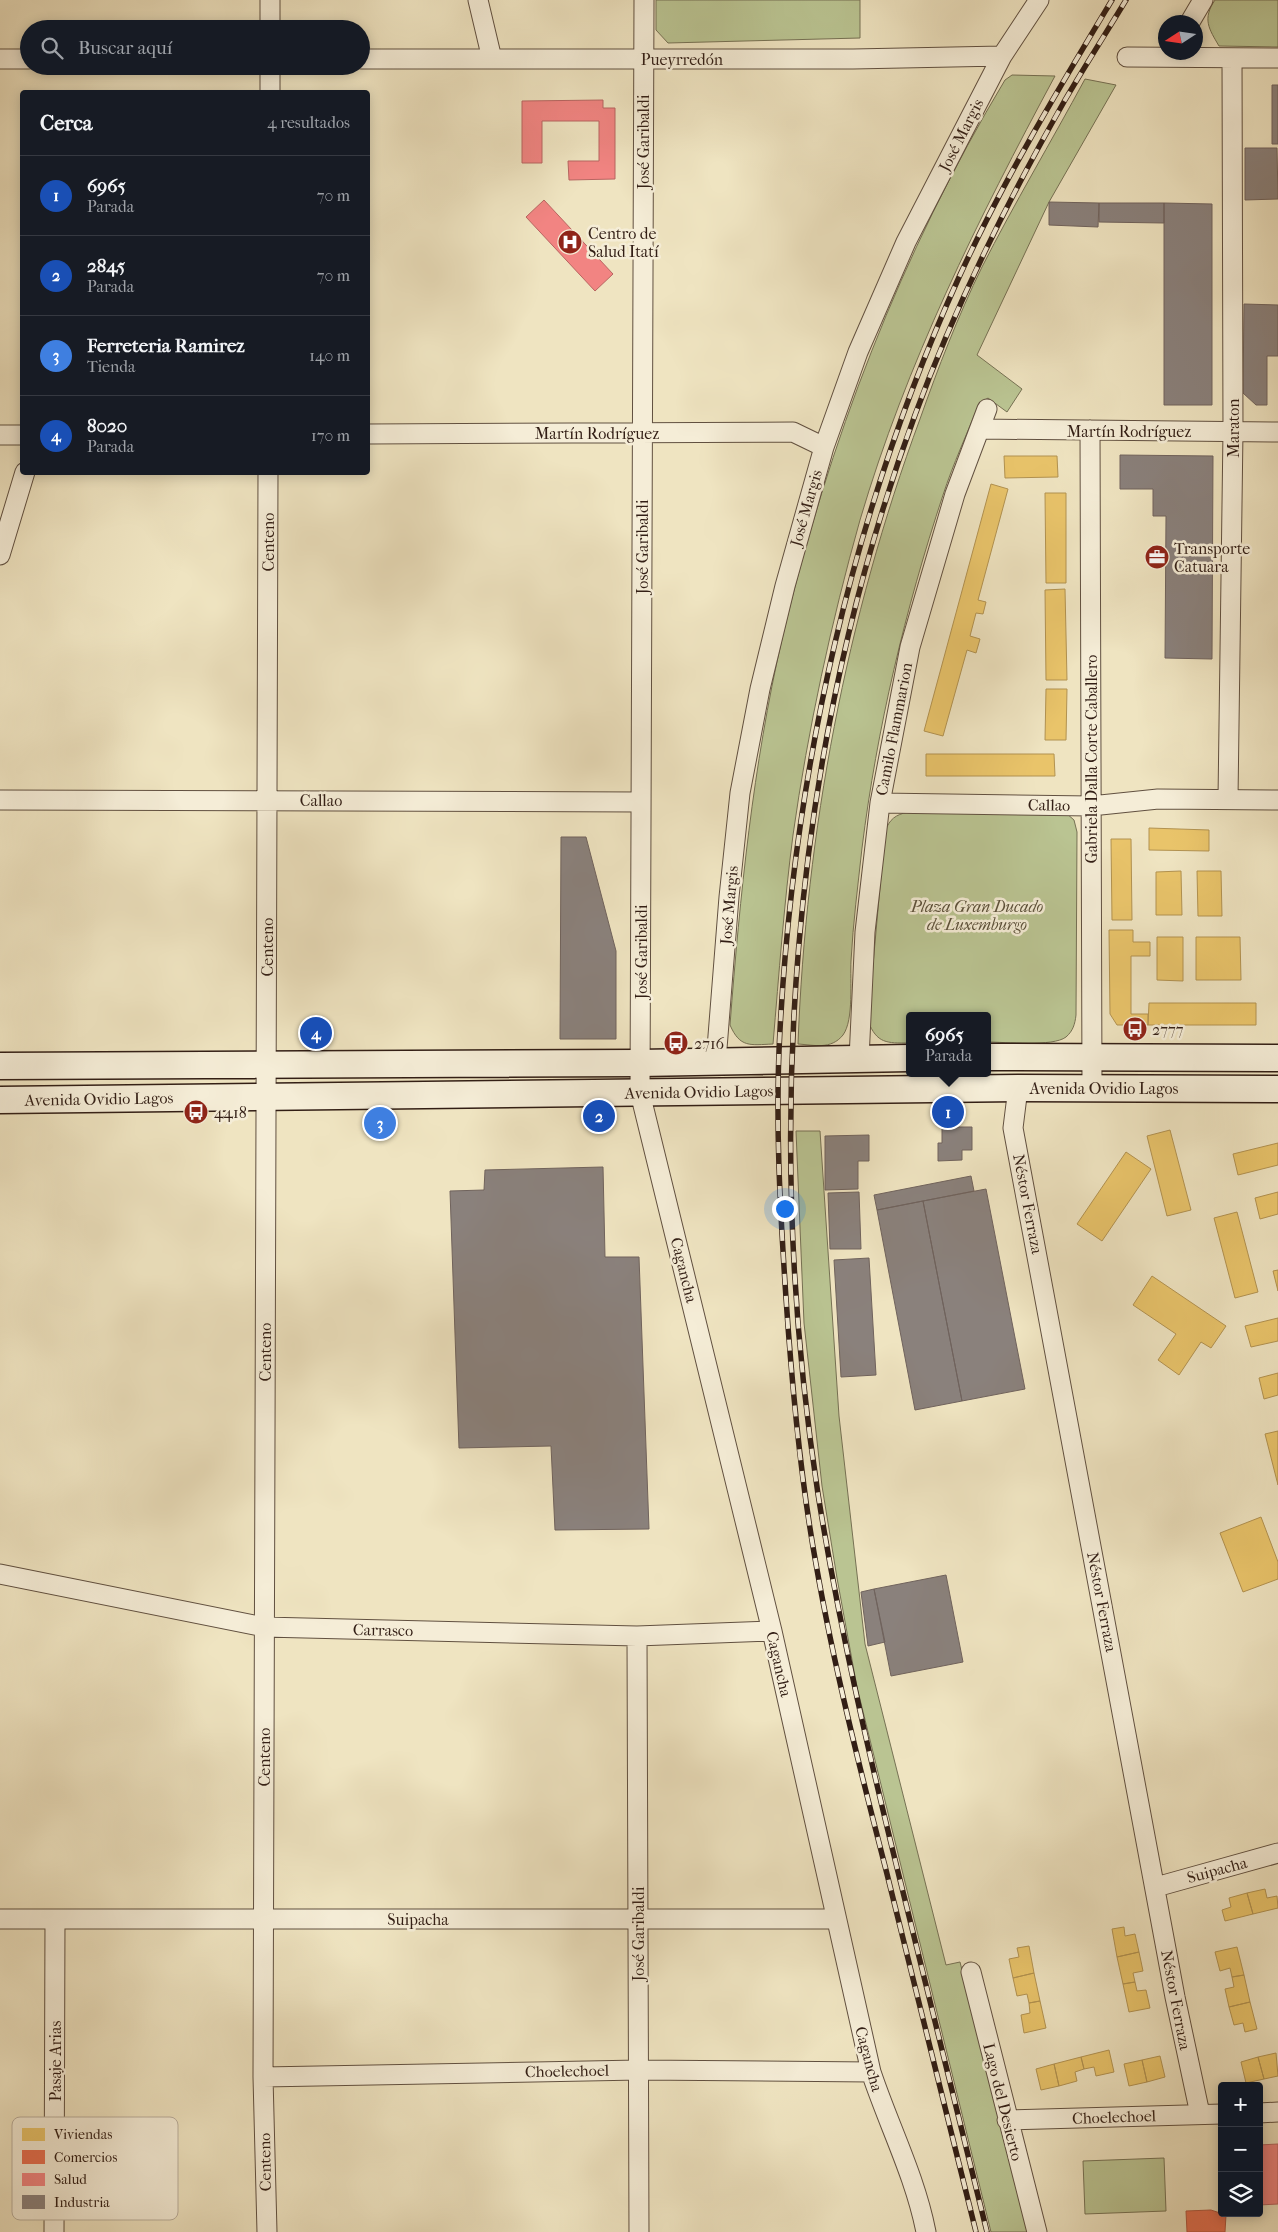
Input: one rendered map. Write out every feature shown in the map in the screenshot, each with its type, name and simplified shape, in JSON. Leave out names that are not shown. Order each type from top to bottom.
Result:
[{"type":"main road","name":"Avenida Ovidio Lagos","points":[[991,1057],[1278,1058]]},
{"type":"main road","name":"Avenida Ovidio Lagos","points":[[0,1066],[640,1063],[906,1058]]},
{"type":"main road","name":"Avenida Ovidio Lagos","points":[[0,1100],[1018,1088],[1278,1089]]},
{"type":"street","points":[[270,0],[270,20]]},
{"type":"street","points":[[478,0],[492,59]]},
{"type":"street","name":"José Garibaldi","points":[[640,1093],[644,0]]},
{"type":"street","name":"José Margis","points":[[716,1061],[729,897],[740,793],[760,688],[784,586],[824,446],[858,352],[906,242],[1002,56],[1039,0]]},
{"type":"street","points":[[1194,15],[1203,0]]},
{"type":"street","name":"Pueyrredón","points":[[370,59],[852,59],[1002,56]]},
{"type":"street","points":[[1127,57],[1158,56]]},
{"type":"street","points":[[1203,57],[1278,58]]},
{"type":"street","name":"Maraton","points":[[1228,799],[1234,431],[1232,58]]},
{"type":"street","points":[[0,59],[20,59]]},
{"type":"street","points":[[270,75],[270,90]]},
{"type":"street","name":"Camilo Flammarion","points":[[859,1059],[865,932],[880,803],[910,646],[955,494],[987,410]]},
{"type":"street","name":"Martín Rodríguez","points":[[980,429],[1278,432]]},
{"type":"street","name":"Gabriela Dalla Corte Caballero","points":[[1090,430],[1092,1088]]},
{"type":"street","name":"Martín Rodríguez","points":[[370,434],[793,432],[824,446]]},
{"type":"street","points":[[0,435],[20,435]]},
{"type":"street","points":[[0,555],[25,475]]},
{"type":"street","name":"Centeno","points":[[267,2232],[263,2077],[266,1097],[268,1065],[268,475]]},
{"type":"street","name":"Callao","points":[[880,803],[1091,806],[1158,799],[1278,800]]},
{"type":"street","name":"Callao","points":[[0,800],[641,802]]},
{"type":"street","name":"Néstor Ferraza","points":[[1018,1088],[1013,1128],[1175,1997],[1200,2114]]},
{"type":"street","name":"Cagancha","points":[[640,1093],[772,1631],[871,2072],[882,2107],[908,2166],[926,2232]]},
{"type":"street","name":"Carrasco","points":[[0,1574],[264,1627],[637,1636],[772,1631]]},
{"type":"street","name":"José Garibaldi","points":[[637,1636],[639,2232]]},
{"type":"street","name":"Suipacha","points":[[1156,1887],[1278,1853]]},
{"type":"street","name":"Suipacha","points":[[0,1919],[836,1920]]},
{"type":"street","name":"Pasaje Arias","points":[[54,2117],[55,1919]]},
{"type":"street","name":"Lago del Desierto","points":[[971,1972],[1036,2232]]},
{"type":"street","name":"Choelechoel","points":[[263,2077],[639,2070],[871,2072]]},
{"type":"street","points":[[1263,2113],[1278,2112]]},
{"type":"street","name":"Choelechoel","points":[[1007,2120],[1218,2114]]},
{"type":"green space","points":[[656,0],[860,0],[860,38],[668,43],[656,30]]},
{"type":"green space","points":[[1215,0],[1278,0],[1278,47],[1219,46],[1208,24],[1209,13]]},
{"type":"green space","points":[[1012,75],[1055,76],[1026,130],[946,293],[899,405],[878,462],[839,598],[821,676],[806,756],[790,861],[773,1044],[747,1044],[738,1038],[730,1025],[743,879],[763,735],[782,639],[801,566],[845,422],[901,281],[967,146],[1005,80]]},
{"type":"green space","points":[[1085,79],[1116,85],[1049,202],[977,355],[1022,389],[1007,412],[988,398],[979,404],[943,495],[916,582],[884,714],[868,803],[854,918],[849,1020],[843,1035],[833,1043],[822,1046],[798,1044],[810,885],[821,805],[834,727],[851,648],[871,571],[920,419],[941,361],[965,304],[994,243]]},
{"type":"green space","name":"Plaza Gran Ducado de Luxemburgo","points":[[908,812],[1066,813],[1074,820],[1077,832],[1076,1015],[1073,1027],[1066,1037],[1060,1040],[1040,1043],[991,1042],[991,1012],[906,1012],[906,1043],[884,1041],[871,1029],[868,1021],[885,831],[889,823]]},
{"type":"green space","points":[[796,1131],[820,1131],[839,1416],[865,1644],[946,1965],[960,1962],[1028,2232],[991,2232],[857,1687],[822,1486],[804,1323]]},
{"type":"green space","points":[[1164,2158],[1166,2211],[1085,2214],[1083,2161]]},
{"type":"building: Viviendas","points":[[1004,456],[1057,456],[1058,477],[1005,478]]},
{"type":"building: Viviendas","points":[[991,484],[1008,489],[978,600],[986,602],[983,614],[976,613],[970,636],[980,639],[976,653],[967,650],[943,736],[924,731]]},
{"type":"building: Viviendas","points":[[1045,493],[1066,493],[1066,583],[1046,583]]},
{"type":"building: Viviendas","points":[[1065,589],[1067,680],[1046,680],[1045,590]]},
{"type":"building: Viviendas","points":[[1046,689],[1067,689],[1066,740],[1045,740]]},
{"type":"building: Viviendas","points":[[926,754],[1054,754],[1055,776],[926,776]]},
{"type":"building: Viviendas","points":[[1149,828],[1209,830],[1209,851],[1149,850]]},
{"type":"building: Viviendas","points":[[1111,839],[1131,839],[1132,920],[1112,920]]},
{"type":"building: Viviendas","points":[[1181,871],[1182,915],[1156,915],[1156,872]]},
{"type":"building: Viviendas","points":[[1197,871],[1221,871],[1222,916],[1198,916]]},
{"type":"building: Viviendas","points":[[1109,930],[1133,930],[1133,942],[1150,942],[1150,956],[1131,956],[1131,1014],[1148,1014],[1148,1025],[1117,1025],[1110,1014]]},
{"type":"building: Viviendas","points":[[1157,937],[1183,937],[1183,981],[1157,980]]},
{"type":"building: Viviendas","points":[[1196,937],[1240,937],[1241,980],[1196,980]]},
{"type":"building: Viviendas","points":[[1149,1003],[1256,1003],[1256,1025],[1148,1025]]},
{"type":"building: Viviendas","points":[[1170,1130],[1191,1210],[1167,1216],[1147,1136]]},
{"type":"building: Viviendas","points":[[1278,1143],[1278,1165],[1238,1175],[1233,1154]]},
{"type":"building: Viviendas","points":[[1126,1152],[1151,1169],[1102,1241],[1077,1224]]},
{"type":"building: Viviendas","points":[[1278,1192],[1278,1214],[1260,1219],[1255,1198]]},
{"type":"building: Viviendas","points":[[1237,1212],[1258,1292],[1235,1298],[1214,1218]]},
{"type":"building: Viviendas","points":[[1278,1270],[1278,1291],[1273,1271]]},
{"type":"building: Viviendas","points":[[1152,1276],[1226,1326],[1211,1348],[1201,1342],[1179,1375],[1158,1360],[1176,1334],[1133,1305]]},
{"type":"building: Viviendas","points":[[1278,1318],[1278,1341],[1251,1347],[1245,1326]]},
{"type":"building: Viviendas","points":[[1278,1373],[1278,1395],[1264,1399],[1259,1378]]},
{"type":"building: Viviendas","points":[[1278,1431],[1278,1485],[1265,1434]]},
{"type":"building: Viviendas","points":[[1261,1517],[1278,1562],[1278,1579],[1243,1592],[1220,1533]]},
{"type":"building: Viviendas","points":[[1265,1889],[1267,1898],[1277,1896],[1278,1908],[1253,1914],[1247,1893]]},
{"type":"building: Viviendas","points":[[1247,1893],[1253,1914],[1225,1921],[1222,1910],[1231,1907],[1229,1898]]},
{"type":"building: Viviendas","points":[[1124,1927],[1125,1936],[1135,1934],[1139,1952],[1117,1957],[1112,1929]]},
{"type":"building: Viviendas","points":[[1029,1946],[1034,1973],[1013,1978],[1009,1959],[1019,1957],[1017,1948]]},
{"type":"building: Viviendas","points":[[1237,1947],[1244,1975],[1232,1977],[1230,1968],[1220,1971],[1215,1952]]},
{"type":"building: Viviendas","points":[[1139,1952],[1143,1971],[1133,1973],[1135,1982],[1123,1984],[1117,1957]]},
{"type":"building: Viviendas","points":[[1034,1973],[1040,2001],[1029,2003],[1027,1994],[1017,1996],[1013,1978]]},
{"type":"building: Viviendas","points":[[1244,1975],[1250,2002],[1229,2007],[1225,1989],[1234,1987],[1232,1977]]},
{"type":"building: Viviendas","points":[[1135,1982],[1137,1991],[1146,1990],[1150,2008],[1129,2012],[1123,1984]]},
{"type":"building: Viviendas","points":[[1040,2001],[1046,2028],[1024,2033],[1021,2015],[1030,2013],[1029,2003]]},
{"type":"building: Viviendas","points":[[1250,2002],[1257,2029],[1245,2032],[1243,2023],[1234,2025],[1229,2007]]},
{"type":"building: Viviendas","points":[[1109,2050],[1114,2072],[1096,2076],[1094,2067],[1084,2069],[1081,2057]]},
{"type":"building: Viviendas","points":[[1276,2053],[1278,2076],[1264,2079],[1258,2057]]},
{"type":"building: Viviendas","points":[[1160,2056],[1165,2077],[1147,2082],[1142,2060]]},
{"type":"building: Viviendas","points":[[1081,2057],[1084,2069],[1075,2072],[1077,2081],[1059,2086],[1054,2064]]},
{"type":"building: Viviendas","points":[[1258,2057],[1264,2079],[1246,2082],[1241,2062]]},
{"type":"building: Viviendas","points":[[1142,2060],[1147,2082],[1129,2086],[1124,2064]]},
{"type":"building: Viviendas","points":[[1054,2064],[1059,2086],[1041,2090],[1036,2069]]},
{"type":"building: Comercios","points":[[1211,2210],[1218,2212],[1218,2217],[1226,2217],[1225,2232],[1187,2232],[1186,2211]]},
{"type":"building: Salud","points":[[603,100],[603,108],[615,108],[615,179],[569,180],[568,161],[599,161],[599,121],[542,121],[542,163],[522,163],[522,101]]},
{"type":"building: Salud","points":[[544,200],[613,274],[595,291],[526,217]]},
{"type":"building: Salud","points":[[1278,2144],[1278,2204],[1263,2205],[1263,2145]]},
{"type":"building: Industria","points":[[1272,85],[1278,85],[1278,144],[1272,144]]},
{"type":"building: Industria","points":[[1245,148],[1277,148],[1278,199],[1245,200]]},
{"type":"building: Industria","points":[[1049,202],[1099,203],[1098,227],[1049,225]]},
{"type":"building: Industria","points":[[1099,203],[1164,203],[1164,223],[1099,222]]},
{"type":"building: Industria","points":[[1164,203],[1212,204],[1212,405],[1164,405]]},
{"type":"building: Industria","points":[[1244,304],[1278,305],[1278,356],[1267,356],[1267,405],[1256,405],[1243,393]]},
{"type":"building: Industria","points":[[1120,455],[1213,456],[1212,659],[1165,658],[1166,516],[1153,516],[1153,489],[1120,489]]},
{"type":"building: Industria","points":[[561,837],[586,837],[616,951],[616,1039],[560,1039]]},
{"type":"building: Industria","points":[[942,1127],[972,1127],[972,1150],[962,1150],[962,1160],[938,1161],[938,1143],[942,1143]]},
{"type":"building: Industria","points":[[869,1135],[869,1161],[858,1161],[858,1189],[825,1190],[825,1136]]},
{"type":"building: Industria","points":[[603,1167],[605,1257],[639,1257],[649,1529],[555,1530],[551,1446],[459,1448],[450,1191],[484,1190],[485,1170]]},
{"type":"building: Industria","points":[[971,1176],[974,1191],[877,1210],[874,1195]]},
{"type":"building: Industria","points":[[986,1189],[1025,1389],[962,1401],[923,1201]]},
{"type":"building: Industria","points":[[859,1192],[861,1249],[830,1249],[828,1193]]},
{"type":"building: Industria","points":[[923,1201],[962,1401],[915,1410],[877,1210]]},
{"type":"building: Industria","points":[[869,1258],[876,1375],[841,1377],[834,1260]]},
{"type":"building: Industria","points":[[946,1575],[963,1662],[891,1676],[874,1589]]},
{"type":"building: Industria","points":[[874,1589],[885,1642],[868,1646],[861,1592]]},
{"type":"railway","points":[[976,2232],[848,1718],[823,1603],[810,1531],[794,1398],[784,1265],[778,1130],[780,1030],[787,933],[799,836],[815,739],[835,644],[859,549],[888,456],[922,365],[977,239],[1032,135],[1112,0]]},
{"type":"railway","points":[[987,2232],[869,1751],[836,1597],[818,1494],[801,1359],[792,1222],[791,1085],[799,948],[814,811],[839,677],[872,544],[915,415],[947,334],[1003,215],[1065,100],[1126,0]]},
{"type":"place","name":"Centro de Salud Itatí","points":[[570,242]]},
{"type":"place","name":"Transporte Catuara","points":[[1157,557]]},
{"type":"place","name":"2777","points":[[1135,1029]]},
{"type":"place","name":"8020","points":[[316,1033]]},
{"type":"place","name":"2716","points":[[676,1043]]},
{"type":"place","name":"4418","points":[[196,1112]]},
{"type":"place","name":"6965","points":[[948,1112]]},
{"type":"place","name":"2845","points":[[599,1116]]},
{"type":"place","name":"Ferreteria Ramirez","points":[[380,1123]]}]
